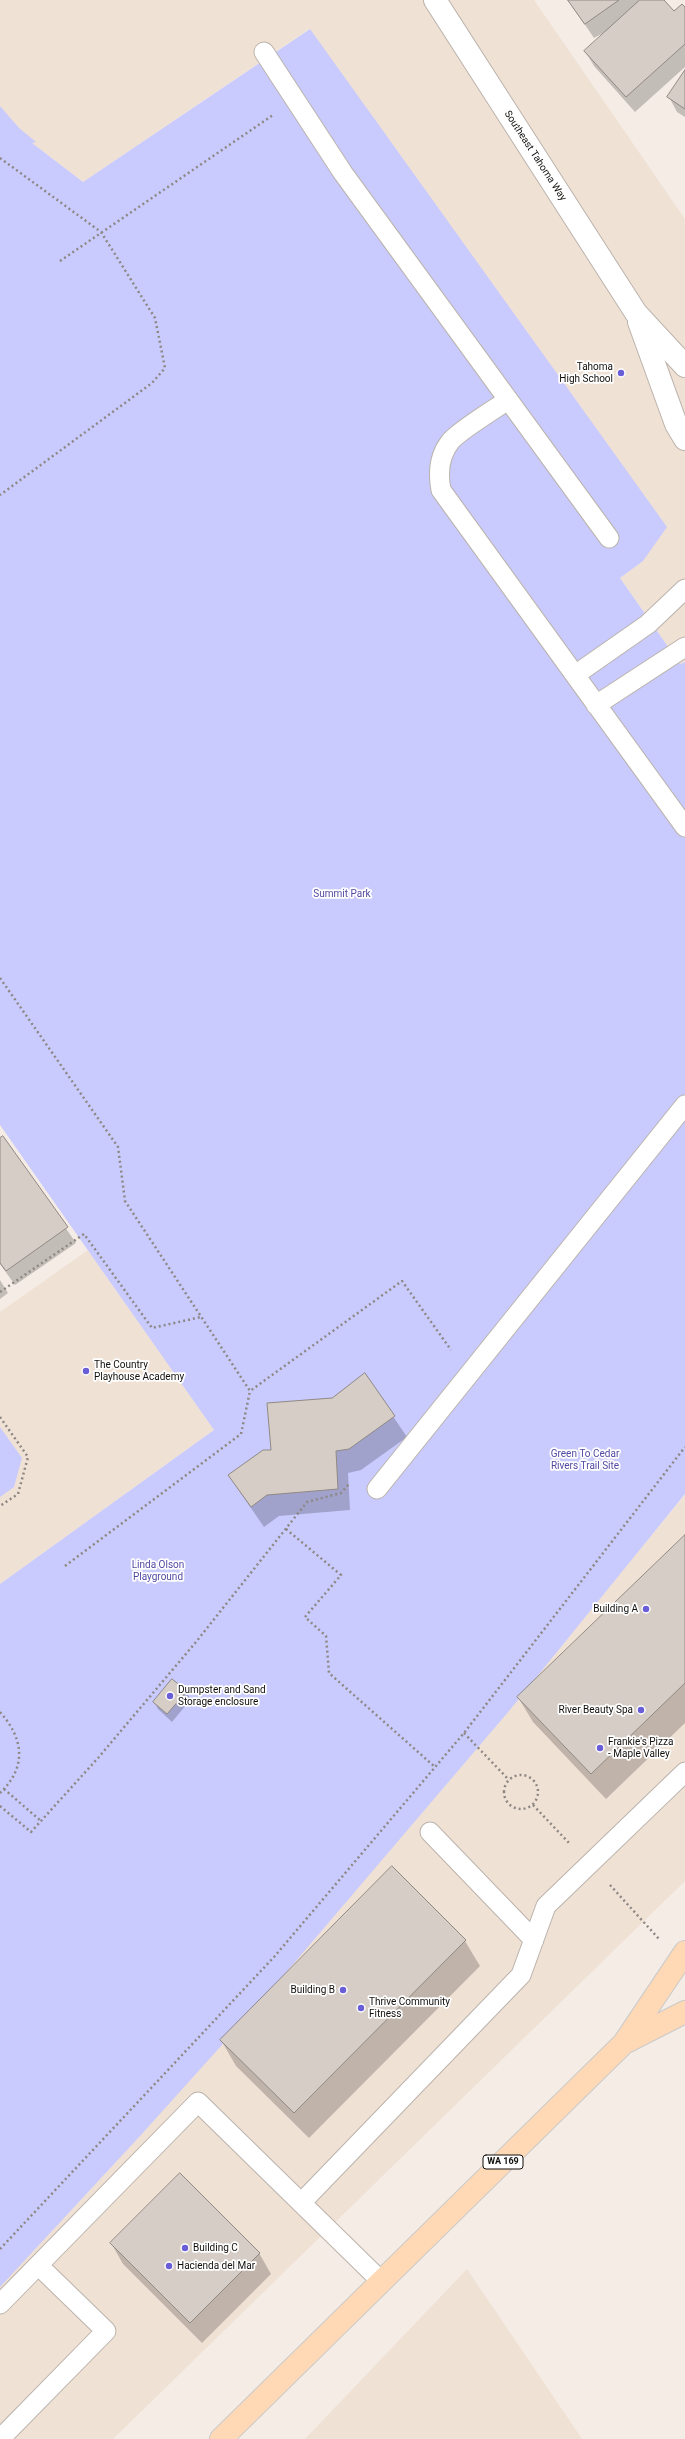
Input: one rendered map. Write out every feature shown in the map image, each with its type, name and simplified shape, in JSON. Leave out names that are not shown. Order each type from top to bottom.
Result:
[{"type":"main road","name":"WA 169","points":[[221,2439],[624,2043],[685,1952]]},
{"type":"main road","name":"WA 169","points":[[624,2043],[685,2012]]},
{"type":"street","name":"Southeast Tahoma Way","points":[[435,0],[636,313],[685,366]]},
{"type":"street","name":"Southeast Tahoma Way","points":[[636,313],[676,424],[685,439]]},
{"type":"lane","points":[[264,52],[343,173],[609,538]]},
{"type":"lane","points":[[508,400],[450,442],[441,461],[438,475],[441,490],[685,827]]},
{"type":"lane","points":[[575,676],[648,624],[685,589]]},
{"type":"lane","points":[[596,705],[685,647]]},
{"type":"lane","points":[[377,1489],[685,1105]]},
{"type":"lane","points":[[301,2203],[521,1975],[546,1906],[685,1772]]},
{"type":"lane","points":[[430,1832],[534,1940]]},
{"type":"lane","points":[[0,2304],[198,2102],[381,2281]]},
{"type":"lane","points":[[0,2439],[106,2331],[38,2265]]},
{"type":"path","points":[[60,261],[296,100]]},
{"type":"path","points":[[0,158],[101,232],[155,318],[165,368],[152,383],[0,495]]},
{"type":"path","points":[[0,978],[118,1147],[125,1201],[250,1392]]},
{"type":"path","points":[[0,1292],[84,1234],[152,1328],[201,1317]]},
{"type":"path","points":[[65,1566],[241,1434],[250,1392],[402,1281],[469,1374]]},
{"type":"path","points":[[0,1417],[28,1456],[18,1494],[0,1506]]},
{"type":"path","points":[[0,2249],[274,1957],[464,1733],[685,1447]]},
{"type":"path","points":[[0,1806],[31,1832],[98,1758],[191,1648],[307,1502],[341,1493],[351,1481]]},
{"type":"path","points":[[286,1529],[341,1575],[305,1617],[326,1636],[329,1673],[435,1767]]},
{"type":"path","points":[[0,1712],[10,1722],[21,1752],[17,1773],[0,1793]]},
{"type":"path","points":[[464,1733],[509,1780]]},
{"type":"path","points":[[524,1775],[534,1780],[539,1795],[533,1805],[522,1810],[511,1806],[506,1802],[504,1790],[509,1780],[513,1777],[524,1775]]},
{"type":"path","points":[[4,1789],[40,1821]]},
{"type":"shaded area","name":"Tahoma High School","points":[[0,0],[534,0],[685,219],[685,662],[680,664],[620,578],[643,561],[309,29],[83,182],[0,119]]},
{"type":"shaded area","name":"The Country Playhouse Academy","points":[[88,1250],[214,1430],[0,1584],[0,1312]]},
{"type":"shaded area","points":[[685,1495],[685,1881],[113,2439],[0,2439],[0,2279],[517,1697]]},
{"type":"shaded area","points":[[467,2269],[582,2439],[305,2439]]},
{"type":"green space","name":"Summit Park","points":[[310,29],[667,527],[643,561],[620,578],[680,664],[685,662],[685,1494],[509,1711],[266,1996],[140,2136],[0,2287],[0,1584],[214,1430],[0,1125],[0,106],[19,128],[36,142],[32,143],[83,182]]},
{"type":"green space","points":[[0,1427],[22,1458],[14,1487],[0,1497]]},
{"type":"building","points":[[568,0],[619,0],[585,24]]},
{"type":"building","points":[[640,0],[664,0],[674,11],[682,4],[685,7],[685,44],[626,97],[584,51]]},
{"type":"building","points":[[685,70],[685,109],[667,97]]},
{"type":"building","points":[[3,1136],[68,1227],[6,1271],[0,1263],[0,1138]]},
{"type":"building","points":[[365,1373],[395,1416],[349,1449],[336,1451],[338,1489],[267,1495],[251,1507],[228,1475],[263,1450],[271,1450],[267,1403],[332,1398]]},
{"type":"building","name":"Building A","points":[[685,1535],[685,1683],[591,1774],[517,1697]]},
{"type":"building","name":"Dumpster and Sand Storage enclosure","points":[[172,1679],[187,1691],[167,1714],[153,1702]]},
{"type":"building","name":"Building B","points":[[392,1866],[466,1940],[294,2113],[220,2040]]},
{"type":"building","name":"Building C","points":[[180,2173],[260,2253],[190,2323],[110,2243]]},
{"type":"place","name":"Tahoma High School","points":[[621,373]]},
{"type":"place","name":"The Country Playhouse Academy","points":[[86,1371]]},
{"type":"place","name":"Building A","points":[[646,1609]]},
{"type":"place","name":"Dumpster and Sand Storage enclosure","points":[[170,1696]]},
{"type":"place","name":"River Beauty Spa","points":[[641,1710]]},
{"type":"place","name":"Frankie's Pizza - Maple Valley","points":[[600,1748]]},
{"type":"place","name":"Building B","points":[[343,1990]]},
{"type":"place","name":"Thrive Community Fitness","points":[[361,2008]]},
{"type":"place","name":"Building C","points":[[185,2248]]},
{"type":"place","name":"Hacienda del Mar","points":[[169,2266]]},
{"type":"park label","name":"Green To Cedar Rivers Trail Site","points":[[585,1460]]},
{"type":"park label","name":"Linda Olson Playground","points":[[158,1570]]}]
